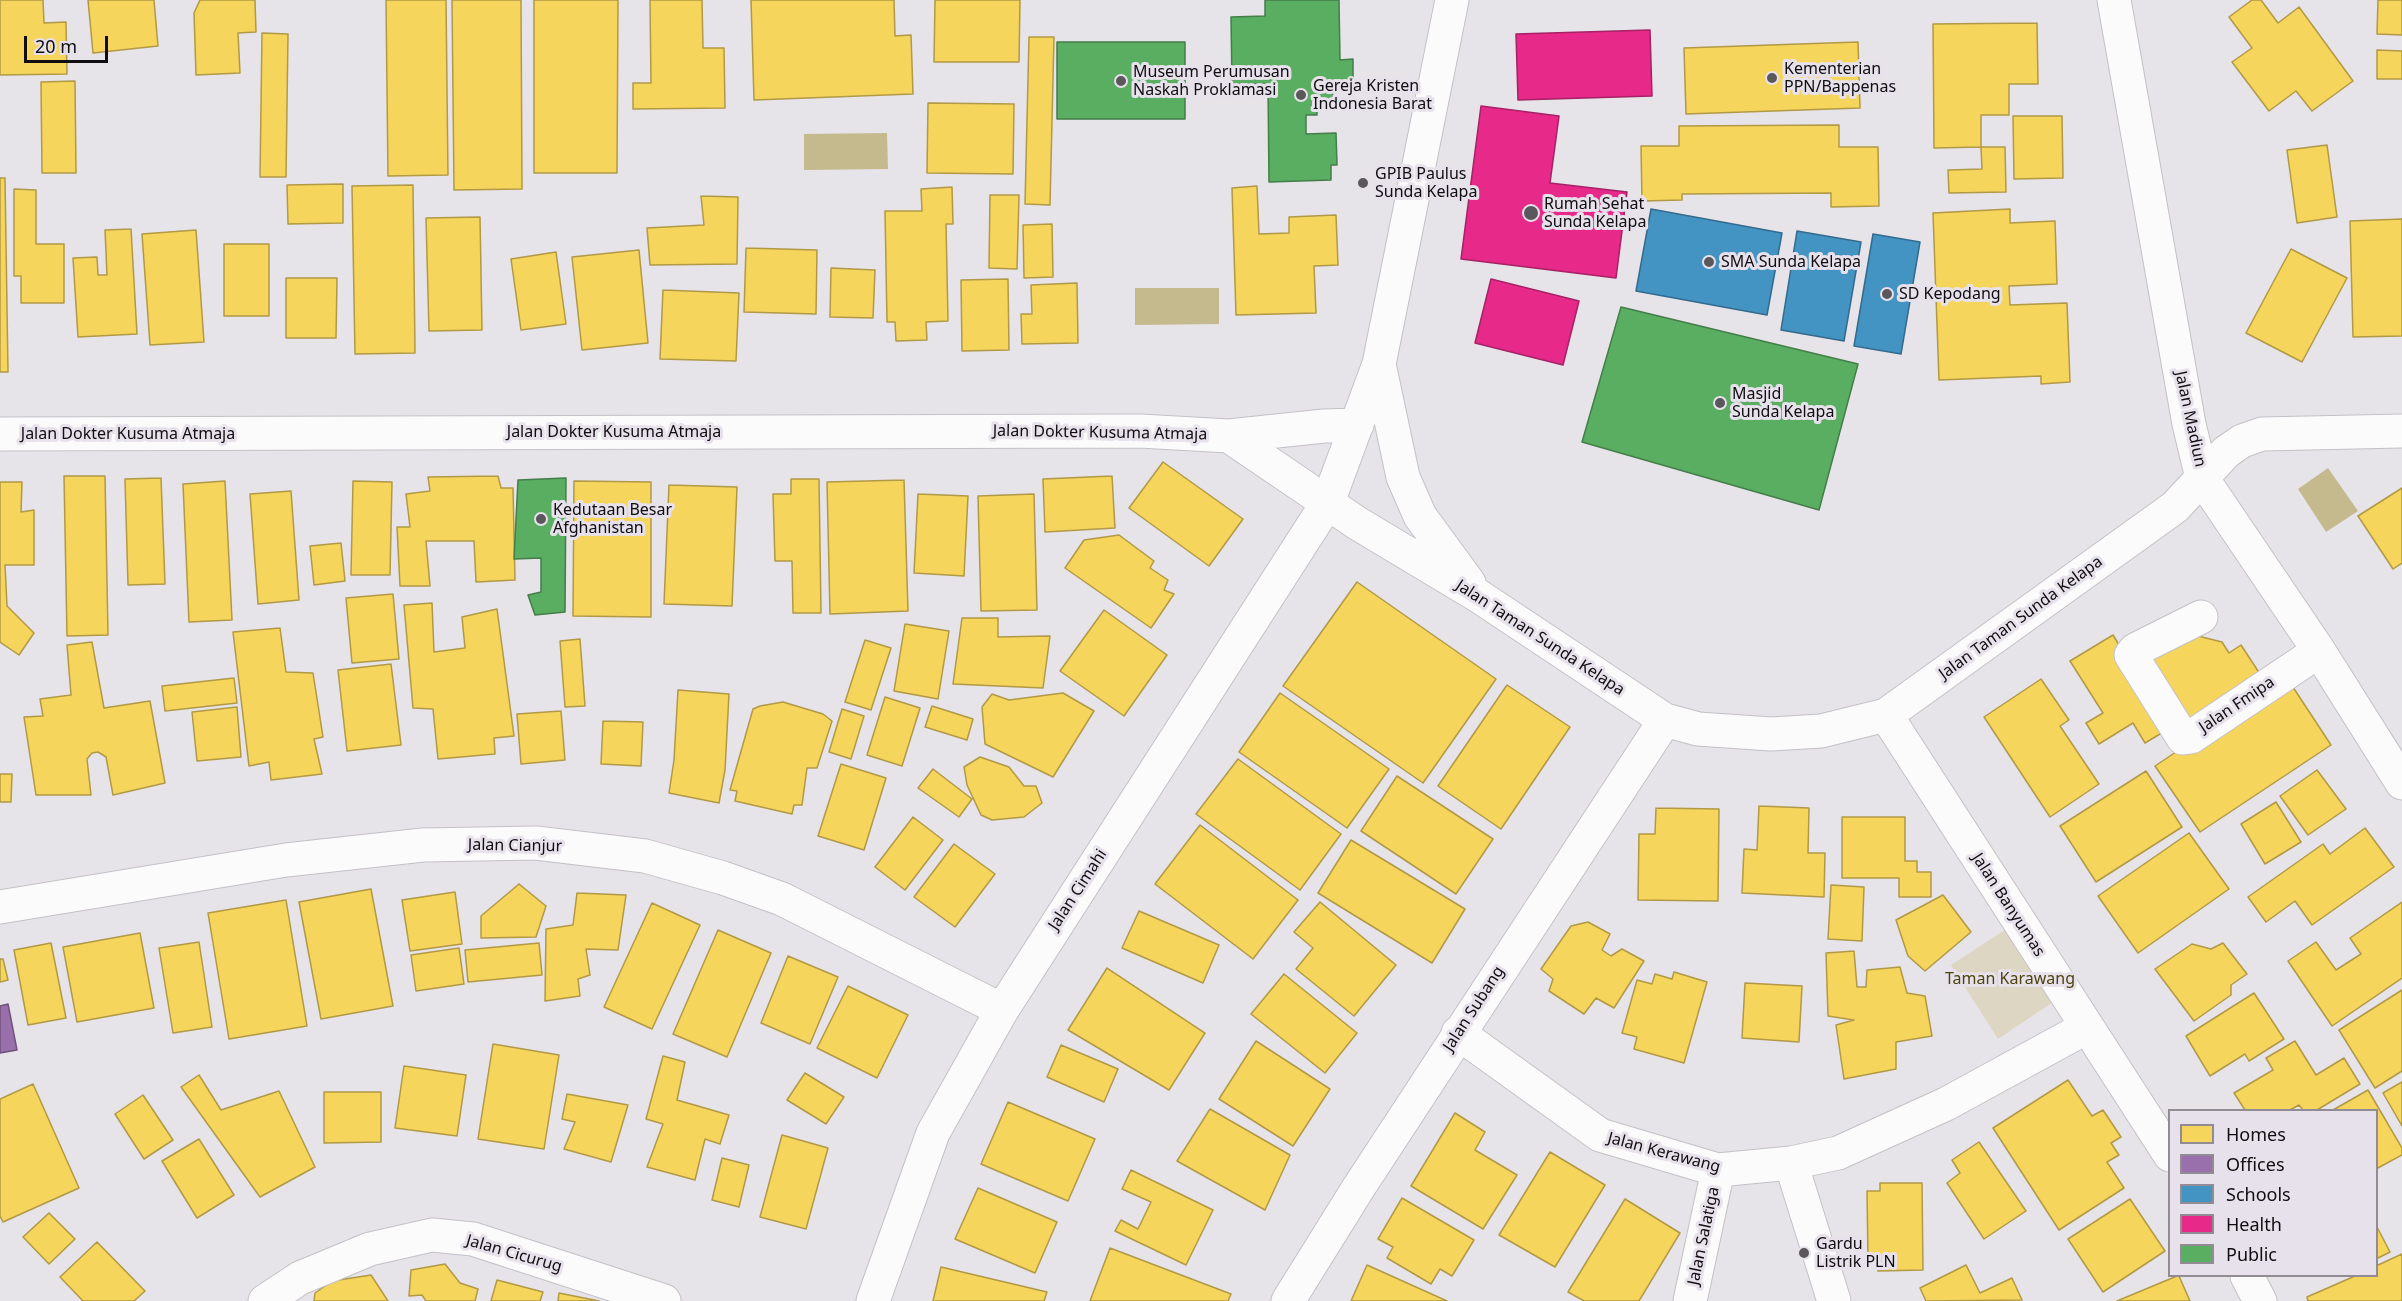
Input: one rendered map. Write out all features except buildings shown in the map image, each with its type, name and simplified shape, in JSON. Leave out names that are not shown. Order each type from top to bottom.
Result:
[{"type":"street","points":[[1329,502],[1378,364],[1452,0]]},
{"type":"street","name":"Jalan Madiun","points":[[2114,0],[2189,424],[2202,478],[2319,651],[2402,783]]},
{"type":"street","points":[[1378,364],[1403,477],[1420,516],[1477,594]]},
{"type":"street","name":"Jalan Dokter Kusuma Atmaja","points":[[0,434],[1140,431],[1229,436],[1324,426],[1357,425]]},
{"type":"street","name":"Jalan Taman Sunda Kelapa","points":[[1329,502],[1357,523],[1477,594],[1665,720],[1698,729],[1771,734],[1821,732],[1886,715],[2175,507],[2226,452],[2242,441],[2262,434],[2402,431]]},
{"type":"street","name":"Jalan Dokter Kusuma Atmaja","points":[[1229,436],[1303,487],[1329,502]]},
{"type":"street","name":"Jalan Cimahi","points":[[873,1301],[933,1132],[1002,1010],[1329,502]]},
{"type":"street","name":"Jalan Fmipa","points":[[2201,617],[2134,650],[2131,655],[2183,738],[2191,736],[2319,651]]},
{"type":"street","name":"Jalan Banyumas","points":[[1886,715],[2168,1153]]},
{"type":"street","name":"Jalan Subang","points":[[1288,1301],[1458,1033],[1665,720]]},
{"type":"street","name":"Jalan Cianjur","points":[[0,907],[286,860],[423,845],[536,843],[645,856],[733,881],[782,899],[1002,1010]]},
{"type":"street","name":"Jalan Kerawang","points":[[1458,1033],[1600,1136],[1718,1170],[1791,1163],[1838,1154],[1946,1104],[2087,1026]]},
{"type":"street","points":[[1791,1163],[1834,1301]]},
{"type":"street","name":"Jalan Salatiga","points":[[1690,1301],[1718,1170]]},
{"type":"street","name":"Jalan Cicurug","points":[[265,1301],[300,1278],[370,1249],[432,1235],[473,1239],[664,1301]]},
{"type":"street","points":[[2248,1277],[2260,1301]]},
{"type":"green space","name":"Taman Karawang","points":[[2020,920],[2068,992],[1998,1039],[1951,965]]},
{"type":"shaded area","points":[[887,133],[888,169],[804,170],[804,134]]},
{"type":"shaded area","points":[[1135,288],[1219,288],[1219,324],[1135,325]]},
{"type":"shaded area","points":[[2328,468],[2358,511],[2326,532],[2298,489]]},
{"type":"place","name":"Kementerian PPN/Bappenas","points":[[1772,78]]},
{"type":"place","name":"Museum Perumusan Naskah Proklamasi","points":[[1121,81]]},
{"type":"place","name":"Gereja Kristen Indonesia Barat","points":[[1301,95]]},
{"type":"place","name":"GPIB Paulus Sunda Kelapa","points":[[1363,183]]},
{"type":"place","name":"Rumah Sehat Sunda Kelapa","points":[[1531,213]]},
{"type":"place","name":"SMA Sunda Kelapa","points":[[1709,262]]},
{"type":"place","name":"SD Kepodang","points":[[1887,294]]},
{"type":"place","name":"Masjid Sunda Kelapa","points":[[1720,403]]},
{"type":"place","name":"Kedutaan Besar Afghanistan","points":[[541,519]]},
{"type":"place","name":"Gardu Listrik PLN","points":[[1804,1253]]}]
